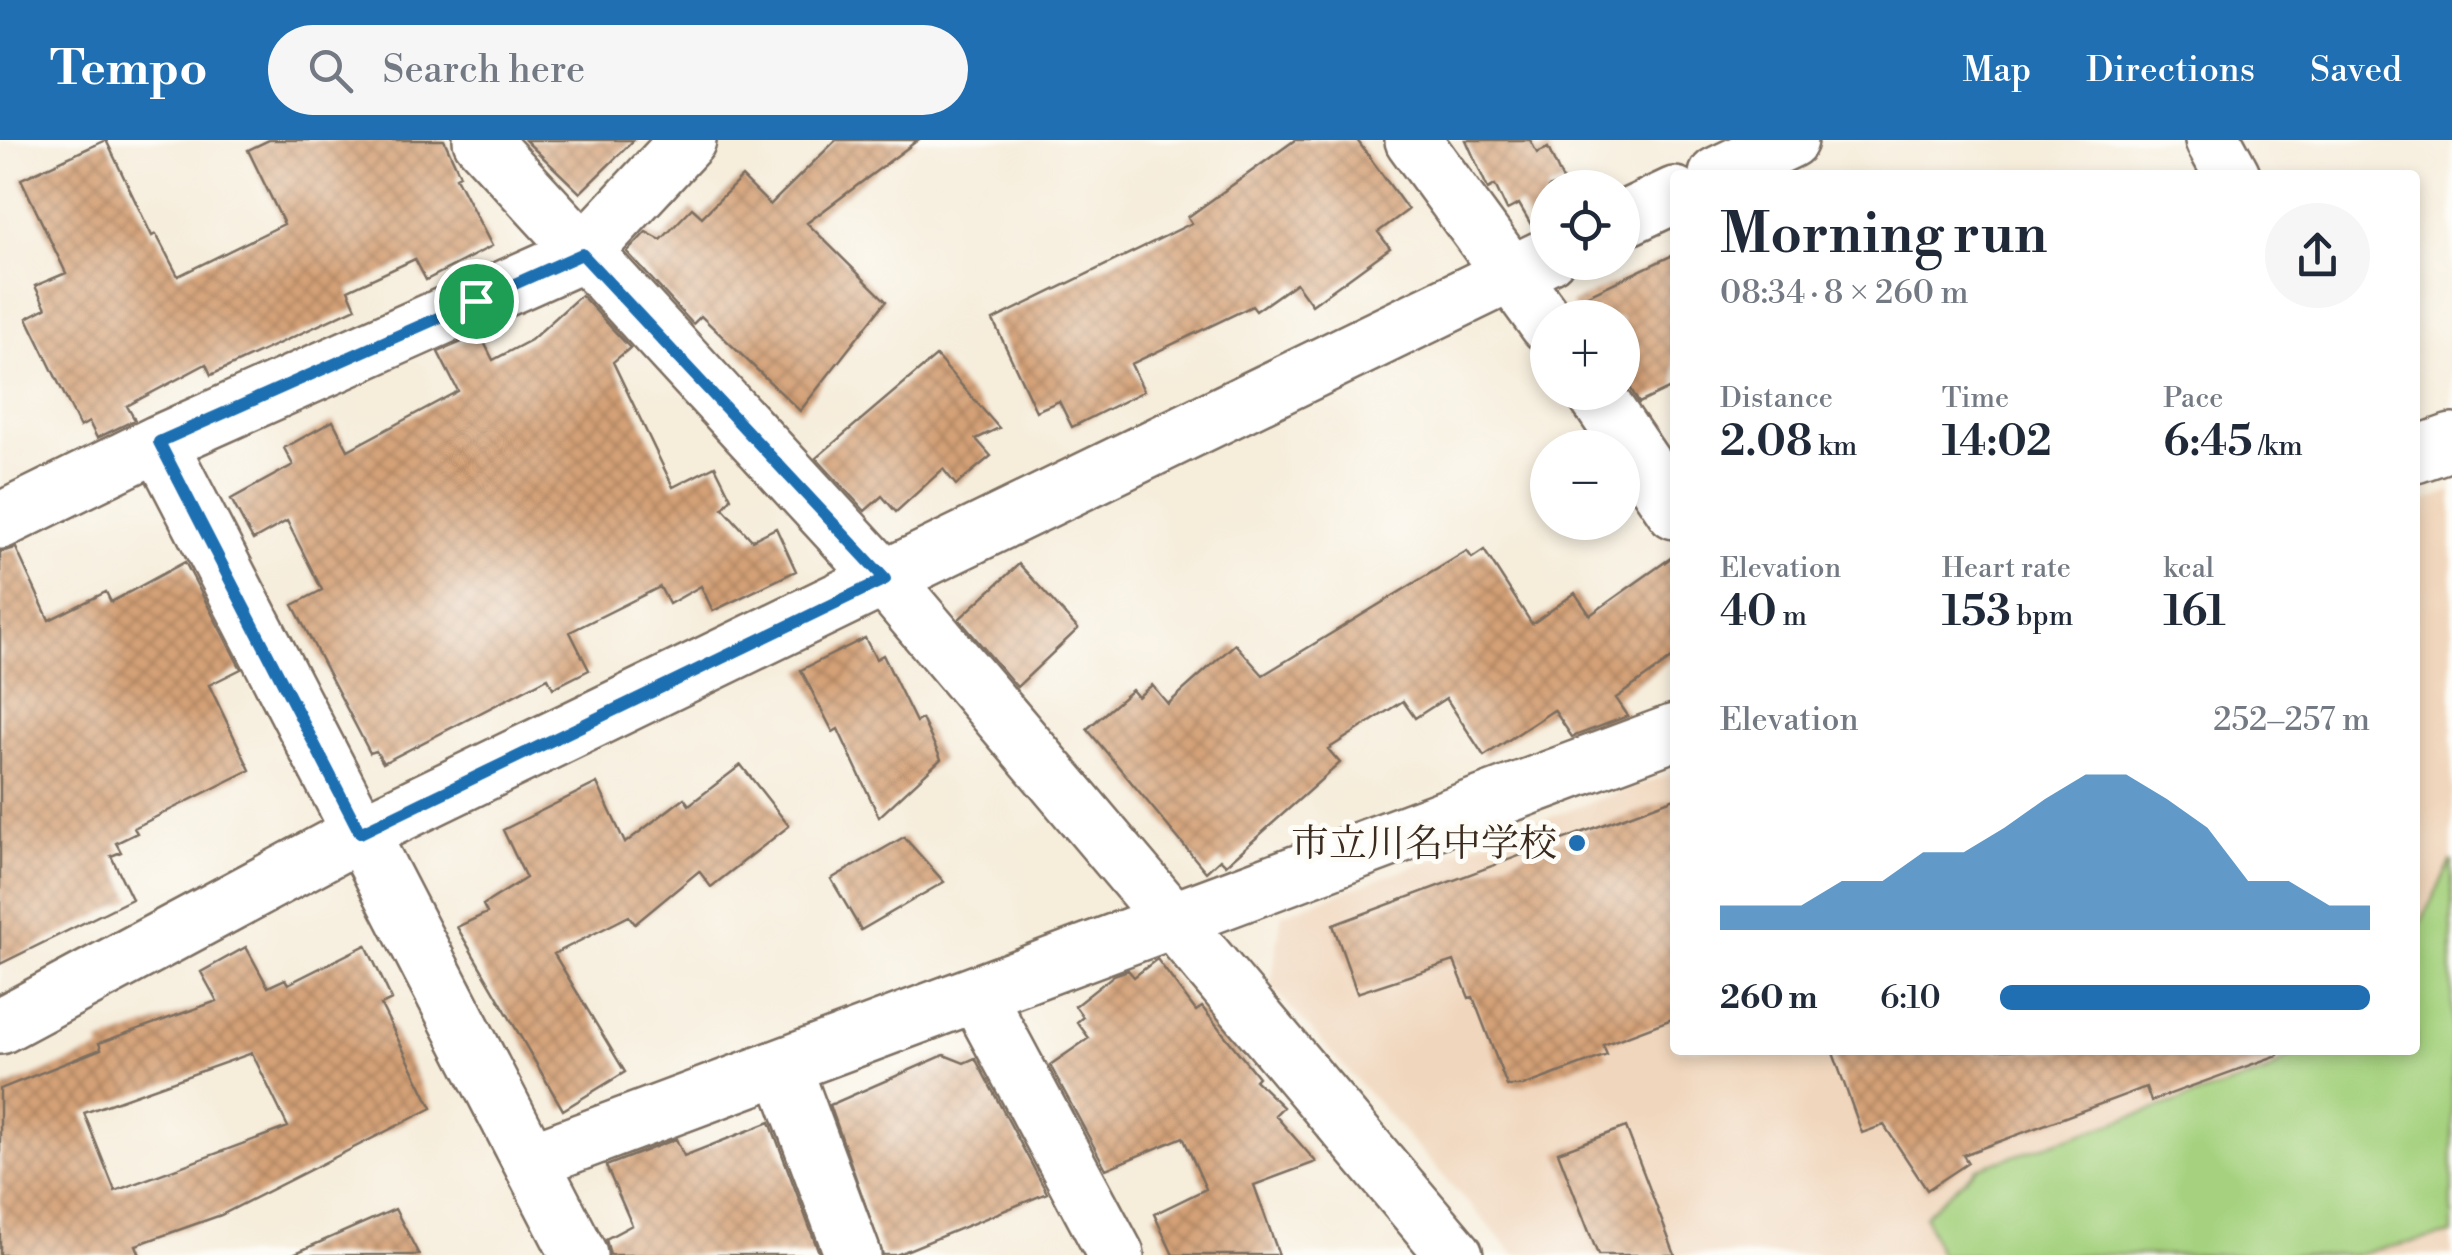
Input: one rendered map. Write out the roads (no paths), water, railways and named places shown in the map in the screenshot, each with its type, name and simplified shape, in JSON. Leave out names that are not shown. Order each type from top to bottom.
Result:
[{"type":"street","points":[[481,140],[885,579],[1455,1255]]},
{"type":"street","points":[[0,521],[159,442],[582,254],[688,140]]},
{"type":"street","points":[[0,1026],[360,833],[1530,265],[1414,140]]},
{"type":"street","points":[[1727,170],[1790,140]]},
{"type":"street","points":[[2213,140],[2229,170]]},
{"type":"street","points":[[1640,212],[1670,197]]},
{"type":"street","points":[[1606,410],[1670,504]]},
{"type":"street","points":[[159,442],[579,1255]]},
{"type":"street","points":[[2420,453],[2452,442]]},
{"type":"street","points":[[532,1160],[1670,734]]},
{"type":"street","points":[[977,995],[1116,1255]]},
{"type":"street","points":[[783,1067],[854,1255]]},
{"type":"place","name":"市立川名中学校","points":[[1577,843]]}]
